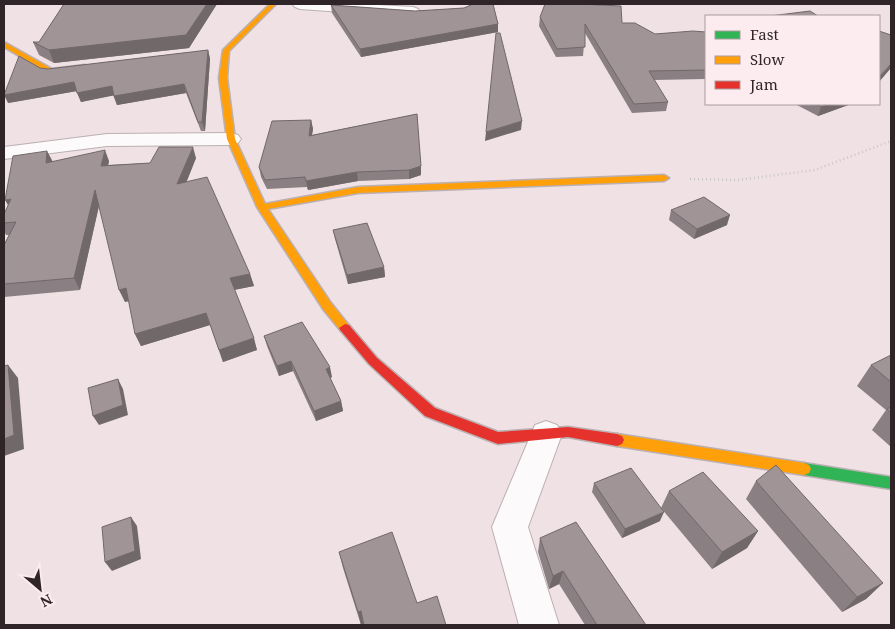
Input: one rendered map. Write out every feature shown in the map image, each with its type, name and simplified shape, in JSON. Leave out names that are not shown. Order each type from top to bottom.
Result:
[{"type":"street","points":[[274,4],[221,51],[231,139],[262,207],[327,306],[373,361],[430,412],[498,438],[568,432],[891,483]]},
{"type":"street","points":[[300,4],[425,11]]},
{"type":"street","points":[[4,44],[51,71],[100,65]]},
{"type":"street","points":[[4,153],[107,140],[231,139]]},
{"type":"street","points":[[262,207],[358,190],[664,178]]},
{"type":"street","points":[[539,625],[510,527],[546,434]]},
{"type":"path","points":[[482,8],[498,4]]},
{"type":"path","points":[[664,178],[738,180],[816,170],[891,141]]},
{"type":"building","points":[[64,4],[207,4],[186,35],[49,50],[33,42],[39,42]]},
{"type":"building","points":[[471,4],[493,4],[498,24],[360,49],[331,5],[415,11],[464,8]]},
{"type":"building","points":[[545,4],[621,6],[622,23],[635,23],[655,34],[705,32],[705,70],[649,71],[668,102],[634,104],[585,24],[585,47],[557,49],[540,17]]},
{"type":"building","points":[[810,11],[816,15],[778,15]]},
{"type":"building","points":[[880,31],[891,35],[891,64],[880,76]]},
{"type":"building","points":[[496,33],[500,33],[522,121],[486,132]]},
{"type":"building","points":[[208,50],[202,122],[198,122],[184,84],[114,96],[112,86],[77,93],[74,82],[4,95],[19,56],[40,68],[48,69]]},
{"type":"building","points":[[417,114],[421,166],[409,170],[357,172],[306,181],[305,177],[265,180],[259,167],[272,121],[311,120],[309,136]]},
{"type":"building","points":[[159,147],[193,147],[177,184],[207,177],[250,274],[230,278],[254,338],[219,350],[206,313],[135,334],[126,288],[119,290],[95,190],[74,278],[4,284],[4,245],[16,222],[4,223],[4,214],[11,199],[5,200],[13,156],[47,151],[46,163],[105,150],[101,166],[150,163]]},
{"type":"building","points":[[704,197],[730,215],[697,229],[671,210]]},
{"type":"building","points":[[367,223],[384,267],[347,275],[333,230]]},
{"type":"building","points":[[302,322],[330,367],[326,369],[341,401],[314,411],[291,361],[277,366],[264,336]]},
{"type":"building","points":[[891,355],[891,382],[871,365]]},
{"type":"building","points":[[8,365],[14,435],[4,439],[4,366]]},
{"type":"building","points":[[118,379],[123,405],[93,416],[88,388]]},
{"type":"building","points":[[776,465],[883,583],[857,597],[756,481]]},
{"type":"building","points":[[631,468],[664,512],[625,529],[594,483]]},
{"type":"building","points":[[703,472],[758,531],[722,552],[669,491]]},
{"type":"building","points":[[131,517],[135,551],[105,562],[102,527]]},
{"type":"building","points":[[576,522],[646,625],[597,625],[563,571],[553,576],[540,538]]},
{"type":"building","points":[[392,532],[417,603],[437,596],[446,625],[364,625],[361,611],[358,612],[339,552]]},
{"type":"traffic: fast","points":[[804,469],[891,483]]},
{"type":"traffic: slow","points":[[273,4],[226,50],[223,78],[231,139],[262,207],[327,306],[345,328]]},
{"type":"traffic: slow","points":[[4,44],[51,71],[85,67]]},
{"type":"traffic: slow","points":[[262,207],[358,190],[664,178]]},
{"type":"traffic: slow","points":[[617,440],[804,469]]},
{"type":"traffic: jam","points":[[345,328],[373,361],[430,412],[498,438],[568,432],[617,440]]}]
